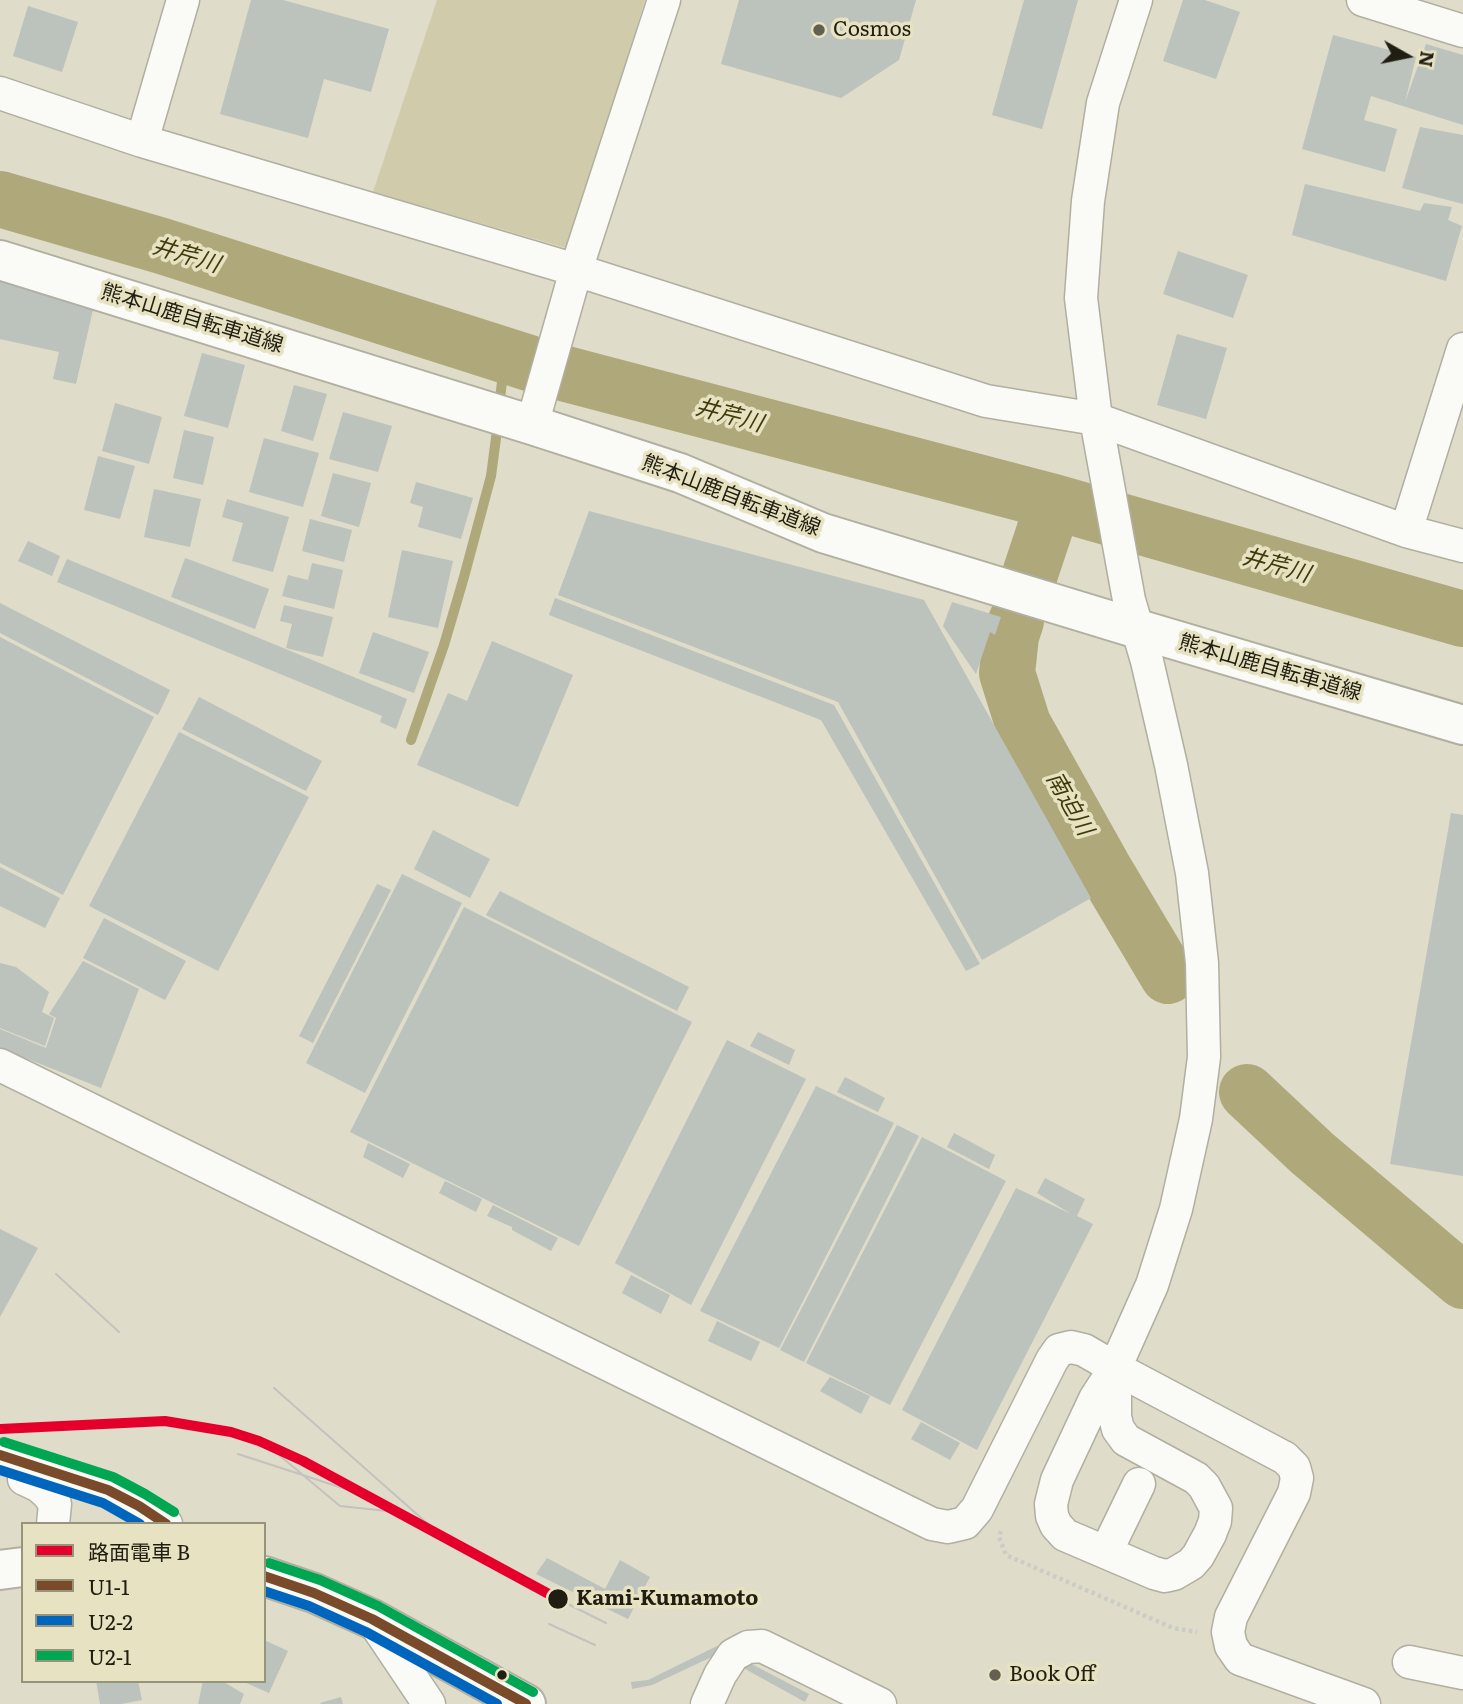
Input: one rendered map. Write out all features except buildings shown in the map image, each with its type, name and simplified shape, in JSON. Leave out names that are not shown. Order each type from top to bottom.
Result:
[{"type":"main road","name":"熊本山鹿自転車道線","points":[[0,260],[680,472],[823,533],[1134,615],[1463,725]]},
{"type":"main road","points":[[0,1570],[21,1567]]},
{"type":"main road","points":[[266,1577],[314,1593],[372,1619],[526,1704]]},
{"type":"street","points":[[142,141],[183,0]]},
{"type":"street","points":[[526,423],[664,0]]},
{"type":"street","points":[[1115,1368],[1115,1417],[1118,1429],[1126,1440],[1196,1478],[1204,1486],[1216,1508],[1215,1521],[1198,1556],[1174,1574],[1164,1576],[1065,1535],[1056,1525],[1051,1504],[1057,1480],[1095,1399],[1115,1368],[1152,1285],[1176,1209],[1196,1119],[1204,1057],[1202,962],[1192,873],[1171,765],[1134,615],[1098,429],[1081,298],[1088,201],[1103,103],[1136,0]]},
{"type":"street","points":[[1363,0],[1463,31]]},
{"type":"street","points":[[0,93],[142,141],[576,270],[986,401],[1098,429],[1406,531],[1463,546]]},
{"type":"street","points":[[1406,531],[1463,349]]},
{"type":"street","points":[[0,1065],[932,1524],[948,1527],[965,1523],[977,1509],[1052,1360],[1059,1350],[1072,1347],[1084,1350],[1285,1458],[1294,1467],[1297,1478],[1294,1493],[1231,1617],[1228,1632],[1231,1646],[1240,1659],[1364,1704]]},
{"type":"street","points":[[1057,1480],[1101,1444],[1136,1446]]},
{"type":"street","points":[[0,1455],[108,1490],[163,1522]]},
{"type":"street","points":[[12,1476],[108,1490]]},
{"type":"street","points":[[12,1476],[39,1486],[48,1493],[55,1504],[53,1522]]},
{"type":"street","points":[[1106,1552],[1139,1484]]},
{"type":"street","points":[[0,1570],[21,1557]]},
{"type":"street","points":[[372,1619],[429,1704]]},
{"type":"street","points":[[707,1704],[720,1675],[733,1655],[748,1647],[762,1646],[880,1704]]},
{"type":"street","points":[[1409,1662],[1463,1673]]},
{"type":"shaded area","points":[[437,0],[645,0],[570,249],[373,192]]},
{"type":"waterway","name":"井芹川","points":[[0,199],[162,246],[551,370],[1054,502],[1463,619]]},
{"type":"waterway","points":[[499,408],[505,355]]},
{"type":"waterway","points":[[411,740],[464,577],[491,476],[498,423]]},
{"type":"waterway","name":"南迫川","points":[[1029,577],[1054,502]]},
{"type":"waterway","name":"南迫川","points":[[1016,621],[1011,636],[1007,673],[1023,724],[1168,976]]},
{"type":"waterway","name":"南迫川","points":[[1247,1092],[1312,1153],[1463,1281]]},
{"type":"tram line","points":[[56,1274],[119,1332]]},
{"type":"tram line","points":[[274,1388],[445,1539]]},
{"type":"tram line","name":"B","points":[[0,1429],[165,1421],[231,1432],[259,1441],[303,1461],[558,1599]]},
{"type":"tram line","points":[[259,1441],[340,1506],[397,1512]]},
{"type":"tram line","points":[[238,1454],[367,1496]]},
{"type":"tram line","points":[[558,1599],[606,1623]]},
{"type":"tram line","points":[[549,1624],[595,1645]]},
{"type":"transit line","name":"U2-1","points":[[4,1442],[113,1477],[174,1512]]},
{"type":"transit line","name":"U1-1","points":[[0,1455],[108,1490],[163,1522]]},
{"type":"transit line","name":"U2-2","points":[[0,1470],[103,1503],[136,1522]]},
{"type":"transit line","name":"U2-1","points":[[269,1563],[320,1580],[378,1606],[533,1692]]},
{"type":"transit line","name":"U1-1","points":[[266,1577],[314,1593],[372,1619],[526,1704]]},
{"type":"transit line","name":"U2-2","points":[[266,1592],[309,1606],[366,1632],[497,1704]]},
{"type":"place","name":"Cosmos","points":[[819,30]]},
{"type":"place","name":"Kami-Kumamoto","points":[[558,1599]]},
{"type":"place","name":"Book Off","points":[[995,1675]]}]
